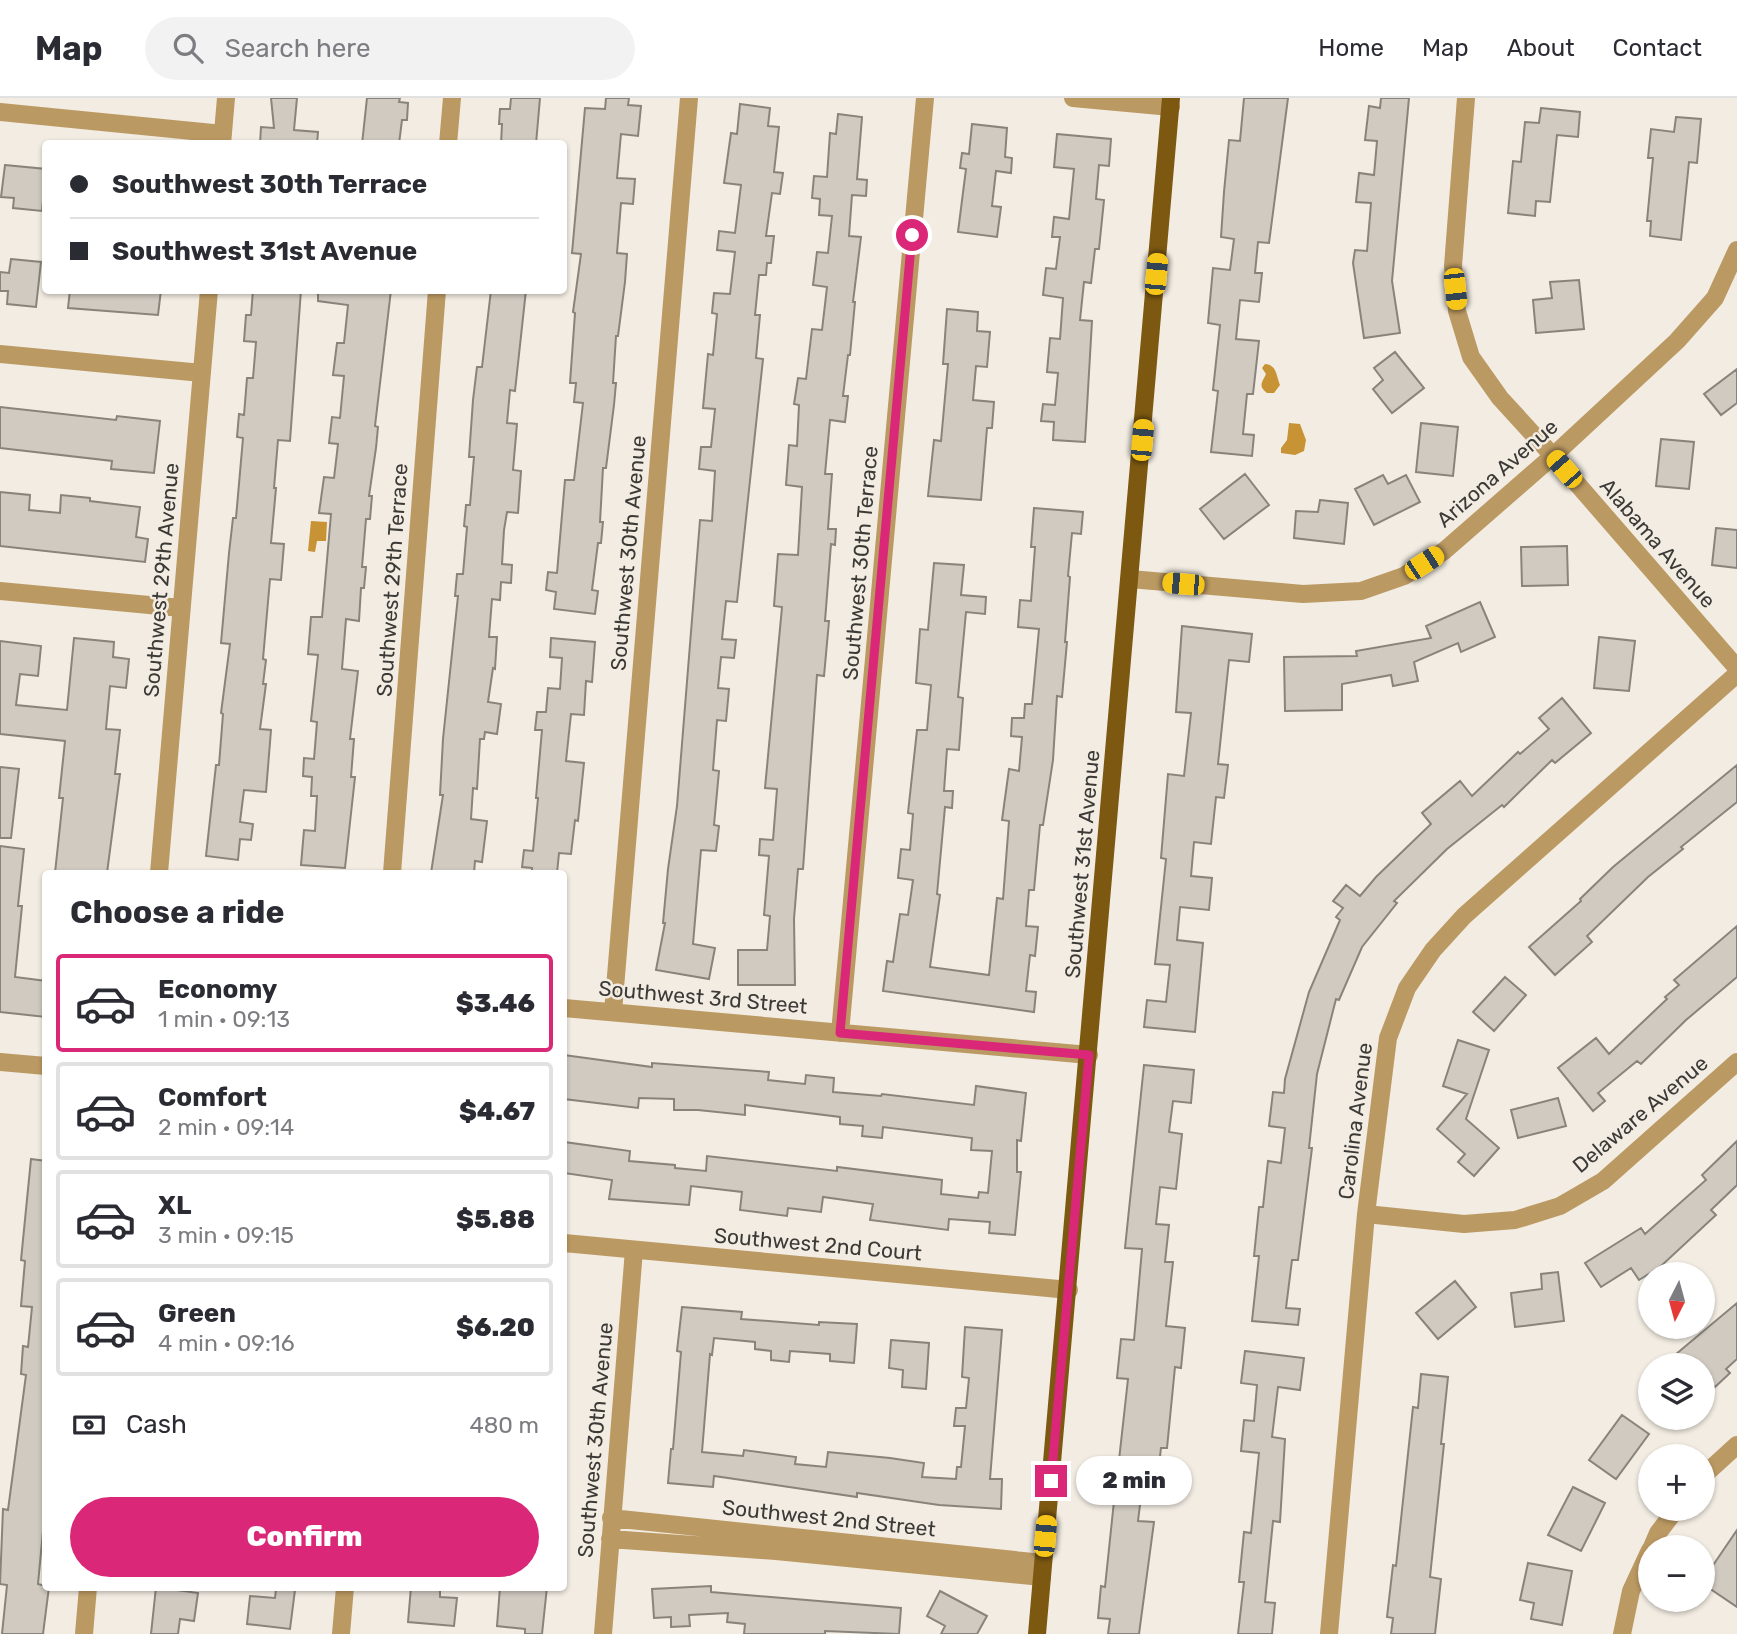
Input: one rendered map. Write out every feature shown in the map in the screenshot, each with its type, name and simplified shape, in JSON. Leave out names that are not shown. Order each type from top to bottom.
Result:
[{"type":"main road","name":"Southwest 31st Avenue","points":[[1037,1634],[1171,102]]},
{"type":"street","points":[[0,113],[223,139],[226,98]]},
{"type":"street","points":[[448,140],[452,98]]},
{"type":"street","name":"Southwest 30th Avenue","points":[[613,1012],[690,98]]},
{"type":"street","name":"Southwest 30th Terrace","points":[[840,1033],[925,98]]},
{"type":"street","points":[[1073,98],[1171,102]]},
{"type":"street","name":"Alabama Avenue","points":[[1466,98],[1453,266],[1458,311],[1471,357],[1500,398],[1737,668]]},
{"type":"street","name":"Arizona Avenue","points":[[1129,579],[1303,594],[1361,591],[1404,576],[1444,551],[1553,456],[1677,341],[1715,298],[1737,250]]},
{"type":"street","name":"Southwest 29th Avenue","points":[[159,870],[209,294]]},
{"type":"street","name":"Southwest 29th Terrace","points":[[392,870],[437,294]]},
{"type":"street","points":[[0,354],[202,373]]},
{"type":"street","points":[[0,591],[181,608]]},
{"type":"street","name":"Carolina Avenue","points":[[1329,1634],[1366,1214],[1388,1038],[1408,988],[1433,950],[1464,916],[1737,674]]},
{"type":"street","name":"Southwest 3rd Street","points":[[567,1008],[1089,1055]]},
{"type":"street","points":[[0,1062],[42,1066]]},
{"type":"street","name":"Delaware Avenue","points":[[1366,1214],[1464,1224],[1515,1220],[1560,1206],[1603,1181],[1737,1062]]},
{"type":"street","name":"Southwest 2nd Court","points":[[567,1243],[1069,1290]]},
{"type":"street","name":"Southwest 30th Avenue","points":[[603,1634],[634,1250]]},
{"type":"street","points":[[1715,1465],[1737,1445]]},
{"type":"street","name":"Southwest 2nd Street","points":[[611,1518],[1042,1570]]},
{"type":"street","name":"Southwest 2nd Street","points":[[610,1539],[1042,1570]]},
{"type":"street","points":[[1622,1634],[1631,1591],[1638,1576]]},
{"type":"street","points":[[84,1634],[88,1591]]},
{"type":"street","points":[[341,1634],[345,1591]]},
{"type":"shaded area","points":[[1265,364],[1272,366],[1277,374],[1280,385],[1274,393],[1267,393],[1262,388],[1266,374],[1262,368]]},
{"type":"shaded area","points":[[1289,423],[1300,424],[1306,440],[1304,451],[1295,455],[1281,453],[1287,440]]},
{"type":"shaded area","points":[[311,521],[327,522],[326,541],[317,541],[315,552],[308,551]]},
{"type":"building","points":[[271,98],[297,98],[294,130],[318,132],[317,140],[260,140],[261,127],[274,128]]},
{"type":"building","points":[[367,98],[400,98],[399,102],[408,103],[407,120],[402,120],[400,140],[362,140]]},
{"type":"building","points":[[511,98],[540,98],[536,140],[501,140],[500,109],[510,109]]},
{"type":"building","points":[[606,98],[629,98],[628,105],[641,106],[638,136],[621,134],[617,178],[635,179],[633,204],[621,203],[617,253],[627,254],[616,336],[614,405],[606,468],[603,468],[601,543],[598,543],[592,590],[598,591],[595,614],[554,609],[556,592],[546,590],[548,572],[557,573],[565,480],[574,480],[583,403],[574,402],[576,383],[570,383],[573,312],[581,254],[572,253],[585,108],[605,109]]},
{"type":"building","points":[[1244,98],[1288,98],[1269,243],[1258,242],[1255,273],[1262,273],[1259,302],[1240,300],[1236,339],[1259,341],[1253,394],[1247,394],[1243,434],[1254,435],[1252,456],[1211,452],[1218,391],[1213,390],[1220,325],[1208,323],[1213,268],[1230,270],[1234,239],[1221,237],[1224,192],[1229,140],[1240,141]]},
{"type":"building","points":[[1381,98],[1409,98],[1392,281],[1400,333],[1364,338],[1353,263],[1355,250],[1367,251],[1371,203],[1356,202],[1359,173],[1374,175],[1377,141],[1365,140],[1369,106],[1380,108]]},
{"type":"building","points":[[740,104],[770,108],[768,126],[779,127],[774,172],[783,173],[780,194],[772,193],[766,236],[774,236],[771,263],[767,263],[766,275],[759,275],[755,315],[760,315],[756,358],[763,359],[737,602],[726,601],[722,639],[736,640],[734,658],[721,657],[718,688],[729,689],[726,721],[717,720],[713,770],[719,771],[714,825],[719,826],[716,851],[701,850],[693,944],[715,948],[709,979],[656,970],[665,923],[668,869],[677,806],[700,520],[712,521],[715,471],[699,469],[701,447],[711,447],[715,409],[703,408],[708,354],[713,355],[717,314],[712,313],[714,293],[730,294],[735,252],[717,250],[719,231],[735,233],[741,185],[724,183],[731,133],[737,134]]},
{"type":"building","points":[[1541,108],[1580,112],[1578,137],[1557,135],[1550,202],[1536,201],[1535,216],[1508,213],[1513,161],[1521,162],[1525,122],[1539,123]]},
{"type":"building","points":[[838,114],[862,117],[857,179],[867,180],[866,196],[852,195],[849,236],[861,237],[850,355],[843,396],[848,396],[845,422],[830,420],[825,474],[832,474],[828,529],[836,529],[835,545],[831,544],[824,676],[817,675],[803,869],[798,869],[794,919],[795,985],[738,985],[738,950],[767,950],[770,916],[764,915],[769,856],[759,855],[760,839],[773,840],[777,789],[765,788],[782,607],[774,606],[778,554],[798,555],[802,487],[786,485],[789,445],[797,446],[799,405],[794,404],[798,378],[806,379],[812,329],[822,330],[827,287],[813,285],[817,252],[828,253],[832,216],[819,215],[820,199],[812,198],[814,176],[827,177],[830,133],[836,134]]},
{"type":"building","points":[[1676,117],[1701,119],[1697,163],[1689,162],[1681,240],[1650,236],[1651,221],[1647,221],[1653,158],[1648,158],[1651,129],[1674,132]]},
{"type":"building","points":[[972,124],[1007,128],[1005,157],[1012,158],[1011,173],[996,171],[992,206],[1001,207],[997,237],[958,232],[966,169],[960,168],[962,153],[969,154]]},
{"type":"building","points":[[1057,134],[1111,139],[1109,166],[1099,165],[1096,199],[1104,200],[1099,249],[1095,249],[1091,283],[1084,282],[1080,320],[1092,321],[1085,442],[1053,440],[1054,422],[1041,421],[1043,404],[1055,405],[1058,373],[1047,372],[1050,338],[1060,339],[1063,298],[1043,295],[1046,268],[1056,269],[1060,237],[1052,237],[1054,217],[1069,219],[1074,169],[1054,167]]},
{"type":"building","points":[[5,165],[42,169],[42,211],[13,208],[14,198],[1,197]]},
{"type":"building","points":[[11,259],[41,262],[36,307],[7,304],[8,291],[0,291],[0,272],[9,273]]},
{"type":"building","points":[[1579,280],[1584,329],[1536,333],[1533,300],[1552,298],[1550,282]]},
{"type":"building","points":[[70,294],[161,294],[158,315],[68,308]]},
{"type":"building","points":[[253,294],[301,294],[290,441],[278,440],[274,488],[271,543],[284,544],[281,580],[270,579],[263,659],[266,660],[263,684],[266,684],[260,729],[271,730],[266,792],[244,790],[240,822],[253,824],[251,840],[240,839],[238,860],[206,856],[216,765],[219,765],[221,713],[230,644],[221,643],[243,438],[237,437],[239,414],[244,415],[247,378],[253,378],[256,342],[244,341],[246,315],[251,315]]},
{"type":"building","points":[[318,294],[391,294],[375,426],[378,427],[369,496],[372,496],[370,519],[366,519],[362,567],[366,567],[364,588],[361,588],[359,621],[346,619],[342,669],[358,671],[350,739],[354,739],[351,777],[355,777],[345,868],[301,865],[304,830],[315,831],[317,796],[311,796],[312,777],[303,776],[304,758],[314,759],[317,722],[311,721],[318,655],[308,654],[311,617],[322,617],[331,514],[319,513],[324,477],[334,478],[338,444],[329,443],[332,417],[340,418],[344,376],[333,375],[337,343],[344,343],[348,305],[318,301]]},
{"type":"building","points":[[491,294],[526,294],[515,391],[510,390],[507,423],[517,424],[513,470],[521,471],[518,513],[507,512],[504,530],[502,564],[512,565],[511,583],[501,582],[500,600],[492,599],[489,637],[497,637],[495,669],[493,668],[488,702],[501,704],[497,734],[485,732],[484,739],[480,739],[477,789],[473,788],[471,819],[487,821],[482,862],[475,861],[474,870],[431,870],[443,795],[440,795],[443,739],[458,596],[455,596],[457,574],[463,574],[466,505],[470,505],[474,457],[469,457],[473,400],[477,367],[482,367]]},
{"type":"building","points":[[947,309],[978,312],[977,331],[990,332],[987,367],[976,366],[973,400],[994,402],[992,428],[987,428],[981,500],[928,496],[934,440],[941,441],[948,364],[943,364]]},
{"type":"building","points":[[1395,352],[1424,388],[1392,413],[1373,389],[1383,380],[1374,368]]},
{"type":"building","points":[[1737,369],[1737,403],[1721,415],[1704,394]]},
{"type":"building","points":[[0,407],[116,420],[117,416],[160,421],[154,473],[111,469],[112,461],[0,448]]},
{"type":"building","points":[[1421,423],[1458,427],[1453,476],[1416,472]]},
{"type":"building","points":[[1661,439],[1694,442],[1689,489],[1656,486]]},
{"type":"building","points":[[1245,474],[1269,505],[1224,539],[1200,509]]},
{"type":"building","points":[[1383,475],[1388,484],[1406,475],[1420,502],[1374,525],[1355,489]]},
{"type":"building","points":[[0,492],[30,495],[29,510],[60,513],[61,495],[140,507],[136,537],[148,539],[145,562],[0,546]]},
{"type":"building","points":[[1320,500],[1348,503],[1344,544],[1294,538],[1296,511],[1318,512]]},
{"type":"building","points":[[1034,508],[1083,512],[1081,534],[1072,533],[1062,697],[1057,696],[1053,760],[1043,825],[1040,825],[1034,890],[1029,890],[1026,926],[1038,927],[1035,956],[1030,955],[1026,991],[1036,992],[1034,1012],[883,991],[887,961],[893,962],[900,914],[908,915],[913,880],[898,878],[901,849],[910,850],[913,814],[908,813],[917,730],[927,730],[931,685],[916,683],[920,629],[928,630],[934,563],[964,565],[961,595],[986,597],[985,614],[966,612],[958,697],[963,698],[959,750],[947,749],[944,791],[953,791],[952,808],[945,807],[937,894],[940,895],[930,967],[989,975],[997,898],[1003,899],[1009,821],[1002,820],[1009,769],[1019,771],[1022,737],[1011,736],[1012,718],[1024,718],[1025,704],[1032,704],[1039,629],[1018,627],[1020,600],[1031,601],[1035,547],[1031,547]]},
{"type":"building","points":[[1716,528],[1737,530],[1737,568],[1712,565]]},
{"type":"building","points":[[1567,546],[1568,585],[1522,586],[1521,547]]},
{"type":"building","points":[[1480,602],[1495,637],[1461,652],[1458,643],[1414,662],[1418,681],[1393,686],[1391,675],[1342,684],[1342,710],[1285,711],[1284,657],[1357,656],[1356,651],[1431,638],[1426,626]]},
{"type":"building","points":[[1182,626],[1252,634],[1249,662],[1229,660],[1218,764],[1228,765],[1224,798],[1216,797],[1211,844],[1194,842],[1191,876],[1212,878],[1209,910],[1180,907],[1177,940],[1203,943],[1195,1032],[1144,1027],[1147,1000],[1166,1002],[1170,965],[1155,964],[1166,859],[1161,858],[1168,774],[1184,776],[1191,713],[1176,712]]},
{"type":"building","points":[[1599,637],[1635,641],[1629,691],[1594,688]]},
{"type":"building","points":[[74,638],[114,642],[113,657],[129,659],[126,688],[110,686],[106,729],[120,730],[115,774],[120,774],[107,870],[55,870],[63,798],[59,798],[65,741],[0,734],[0,641],[41,646],[38,676],[20,674],[16,705],[67,710]]},
{"type":"building","points":[[551,638],[595,642],[592,682],[586,681],[584,715],[571,714],[566,761],[584,763],[578,821],[575,820],[571,854],[559,853],[557,870],[532,870],[522,867],[524,850],[533,851],[542,730],[535,730],[537,712],[546,712],[548,688],[560,689],[562,658],[550,657]]},
{"type":"building","points":[[1562,698],[1591,733],[1555,763],[1552,760],[1504,807],[1502,805],[1447,849],[1394,901],[1397,903],[1362,947],[1339,1000],[1336,999],[1317,1074],[1309,1148],[1312,1148],[1298,1260],[1292,1260],[1286,1308],[1300,1309],[1298,1325],[1252,1321],[1259,1256],[1254,1256],[1259,1207],[1263,1207],[1268,1161],[1281,1163],[1285,1128],[1269,1126],[1273,1092],[1284,1093],[1285,1079],[1309,992],[1340,920],[1336,917],[1343,908],[1333,901],[1346,885],[1360,896],[1431,824],[1422,813],[1460,781],[1472,796],[1518,752],[1520,754],[1549,729],[1539,718]]},
{"type":"building","points":[[1737,765],[1737,802],[1648,877],[1587,936],[1592,942],[1555,975],[1529,947],[1581,901],[1613,867]]},
{"type":"building","points":[[0,767],[19,769],[11,838],[0,838]]},
{"type":"building","points":[[0,846],[24,849],[15,977],[42,980],[42,1017],[0,1012]]},
{"type":"building","points":[[1737,926],[1737,977],[1686,1020],[1641,1064],[1637,1061],[1598,1093],[1605,1101],[1593,1111],[1558,1068],[1596,1038],[1609,1054],[1667,999],[1665,997],[1679,985],[1674,980]]},
{"type":"building","points":[[1505,977],[1526,995],[1494,1031],[1473,1012]]},
{"type":"building","points":[[1458,1040],[1489,1050],[1466,1119],[1499,1148],[1474,1176],[1458,1162],[1465,1154],[1437,1129],[1467,1094],[1443,1086]]},
{"type":"building","points":[[567,1055],[652,1067],[652,1063],[769,1072],[768,1080],[805,1084],[806,1075],[834,1078],[833,1092],[882,1094],[974,1105],[976,1086],[1026,1093],[1021,1141],[1017,1140],[1017,1172],[1021,1172],[1015,1235],[989,1233],[990,1222],[949,1219],[948,1230],[870,1220],[873,1204],[823,1197],[821,1212],[788,1208],[787,1216],[740,1210],[742,1192],[691,1186],[689,1205],[609,1199],[612,1180],[567,1173],[567,1142],[630,1151],[629,1161],[675,1165],[675,1168],[706,1171],[707,1156],[837,1171],[837,1167],[942,1180],[941,1194],[978,1198],[979,1192],[988,1193],[992,1151],[971,1150],[972,1138],[883,1127],[882,1138],[862,1136],[863,1126],[840,1124],[840,1117],[745,1105],[745,1115],[674,1110],[674,1099],[639,1098],[638,1108],[567,1099]]},
{"type":"building","points":[[1144,1065],[1194,1070],[1191,1103],[1173,1101],[1169,1132],[1182,1134],[1176,1189],[1160,1187],[1156,1224],[1169,1225],[1165,1262],[1173,1262],[1166,1326],[1185,1328],[1181,1368],[1175,1367],[1167,1448],[1161,1448],[1156,1491],[1142,1489],[1138,1521],[1154,1522],[1139,1634],[1108,1634],[1110,1619],[1098,1618],[1101,1586],[1105,1587],[1114,1501],[1111,1500],[1115,1459],[1119,1460],[1128,1379],[1117,1378],[1121,1339],[1134,1340],[1142,1249],[1125,1248]]},
{"type":"building","points":[[1558,1098],[1566,1126],[1518,1138],[1511,1110]]},
{"type":"building","points":[[1737,1141],[1737,1185],[1711,1210],[1716,1215],[1665,1262],[1638,1262],[1638,1278],[1631,1268],[1601,1287],[1585,1263],[1641,1228],[1645,1234],[1706,1180],[1702,1175]]},
{"type":"building","points":[[31,1159],[42,1160],[42,1542],[38,1584],[42,1585],[42,1591],[48,1591],[43,1634],[2,1634],[7,1585],[0,1584],[3,1509],[8,1510],[26,1375],[21,1374],[23,1346],[28,1347],[32,1307],[21,1306],[25,1261],[21,1260]]},
{"type":"building","points":[[1558,1272],[1564,1321],[1515,1327],[1511,1293],[1542,1289],[1541,1274]]},
{"type":"building","points":[[1455,1281],[1476,1307],[1438,1339],[1416,1313]]},
{"type":"building","points":[[1737,1303],[1737,1359],[1726,1369],[1730,1373],[1715,1387],[1715,1353],[1677,1353],[1694,1339],[1715,1339],[1715,1321]]},
{"type":"building","points":[[682,1307],[742,1312],[741,1319],[819,1325],[819,1322],[857,1324],[854,1363],[830,1361],[830,1354],[790,1351],[789,1362],[771,1360],[771,1351],[755,1349],[755,1342],[714,1338],[712,1355],[710,1354],[702,1452],[743,1456],[744,1450],[796,1457],[795,1464],[826,1467],[828,1452],[890,1458],[924,1463],[922,1477],[956,1479],[957,1467],[961,1467],[965,1426],[954,1426],[956,1408],[966,1408],[969,1378],[962,1377],[965,1327],[1002,1330],[990,1479],[1002,1479],[1001,1509],[939,1505],[857,1493],[857,1497],[714,1476],[713,1487],[668,1483],[681,1352],[677,1351]]},
{"type":"building","points":[[891,1340],[929,1343],[926,1389],[902,1387],[903,1370],[889,1368]]},
{"type":"building","points":[[1245,1351],[1304,1358],[1300,1390],[1278,1387],[1272,1437],[1285,1439],[1280,1522],[1273,1521],[1265,1602],[1275,1603],[1272,1634],[1238,1634],[1244,1582],[1239,1582],[1244,1532],[1251,1533],[1259,1453],[1241,1451],[1244,1420],[1254,1421],[1257,1385],[1241,1383]]},
{"type":"building","points":[[1421,1374],[1448,1377],[1430,1577],[1441,1579],[1435,1634],[1391,1634],[1393,1618],[1387,1617],[1393,1565],[1396,1566],[1413,1407],[1418,1408]]},
{"type":"building","points":[[1622,1415],[1638,1426],[1638,1430],[1649,1434],[1642,1444],[1638,1444],[1638,1449],[1616,1479],[1589,1460]]},
{"type":"building","points":[[1573,1487],[1605,1503],[1581,1551],[1548,1535]]},
{"type":"building","points":[[1737,1530],[1737,1607],[1715,1592],[1715,1562]]},
{"type":"building","points":[[1528,1563],[1572,1571],[1562,1625],[1531,1619],[1534,1603],[1520,1600]]},
{"type":"building","points":[[711,1586],[711,1592],[901,1608],[899,1634],[825,1631],[825,1634],[744,1634],[745,1624],[727,1622],[728,1613],[689,1615],[690,1626],[671,1627],[671,1617],[654,1618],[652,1589]]},
{"type":"building","points":[[156,1591],[198,1593],[194,1621],[180,1619],[178,1634],[151,1634]]},
{"type":"building","points":[[276,1591],[295,1591],[290,1629],[247,1624],[250,1596],[275,1598]]},
{"type":"building","points":[[411,1591],[440,1591],[440,1597],[457,1598],[454,1626],[408,1622]]},
{"type":"building","points":[[500,1591],[547,1591],[542,1634],[525,1634],[525,1629],[497,1626]]},
{"type":"building","points":[[940,1591],[987,1616],[977,1634],[941,1634],[945,1626],[927,1616]]},
{"type":"route","points":[[912,235],[840,1033],[1089,1055],[1051,1481]]}]
